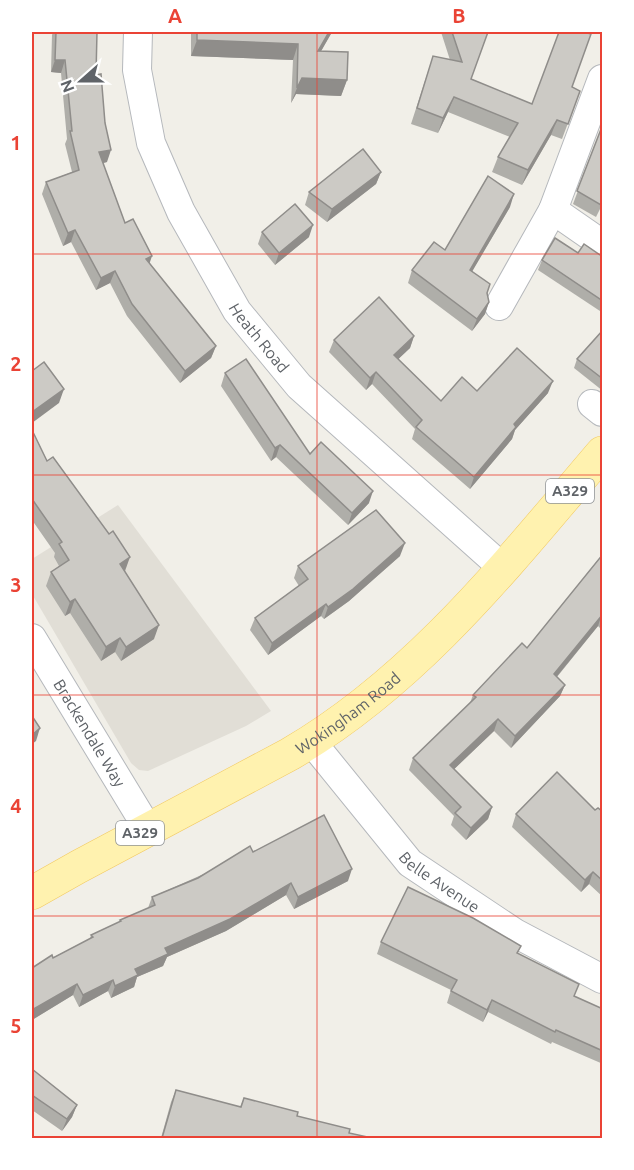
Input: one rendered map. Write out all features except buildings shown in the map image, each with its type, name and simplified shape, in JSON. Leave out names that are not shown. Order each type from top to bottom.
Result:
[{"type":"main road","name":"Wokingham Road","points":[[32,893],[312,741],[369,700],[417,658],[504,569],[603,453]]},
{"type":"street","name":"Heath Road","points":[[138,32],[137,70],[151,143],[181,212],[237,312],[299,386],[504,569]]},
{"type":"street","points":[[499,306],[553,210],[603,79]]},
{"type":"street","points":[[553,210],[603,244]]},
{"type":"street","name":"Brackendale Way","points":[[32,638],[148,829]]},
{"type":"street","name":"Belle Avenue","points":[[312,741],[410,863],[515,933],[603,979]]},
{"type":"shaded area","points":[[118,505],[271,711],[246,726],[148,771],[139,770],[131,763],[32,594],[32,559]]}]
